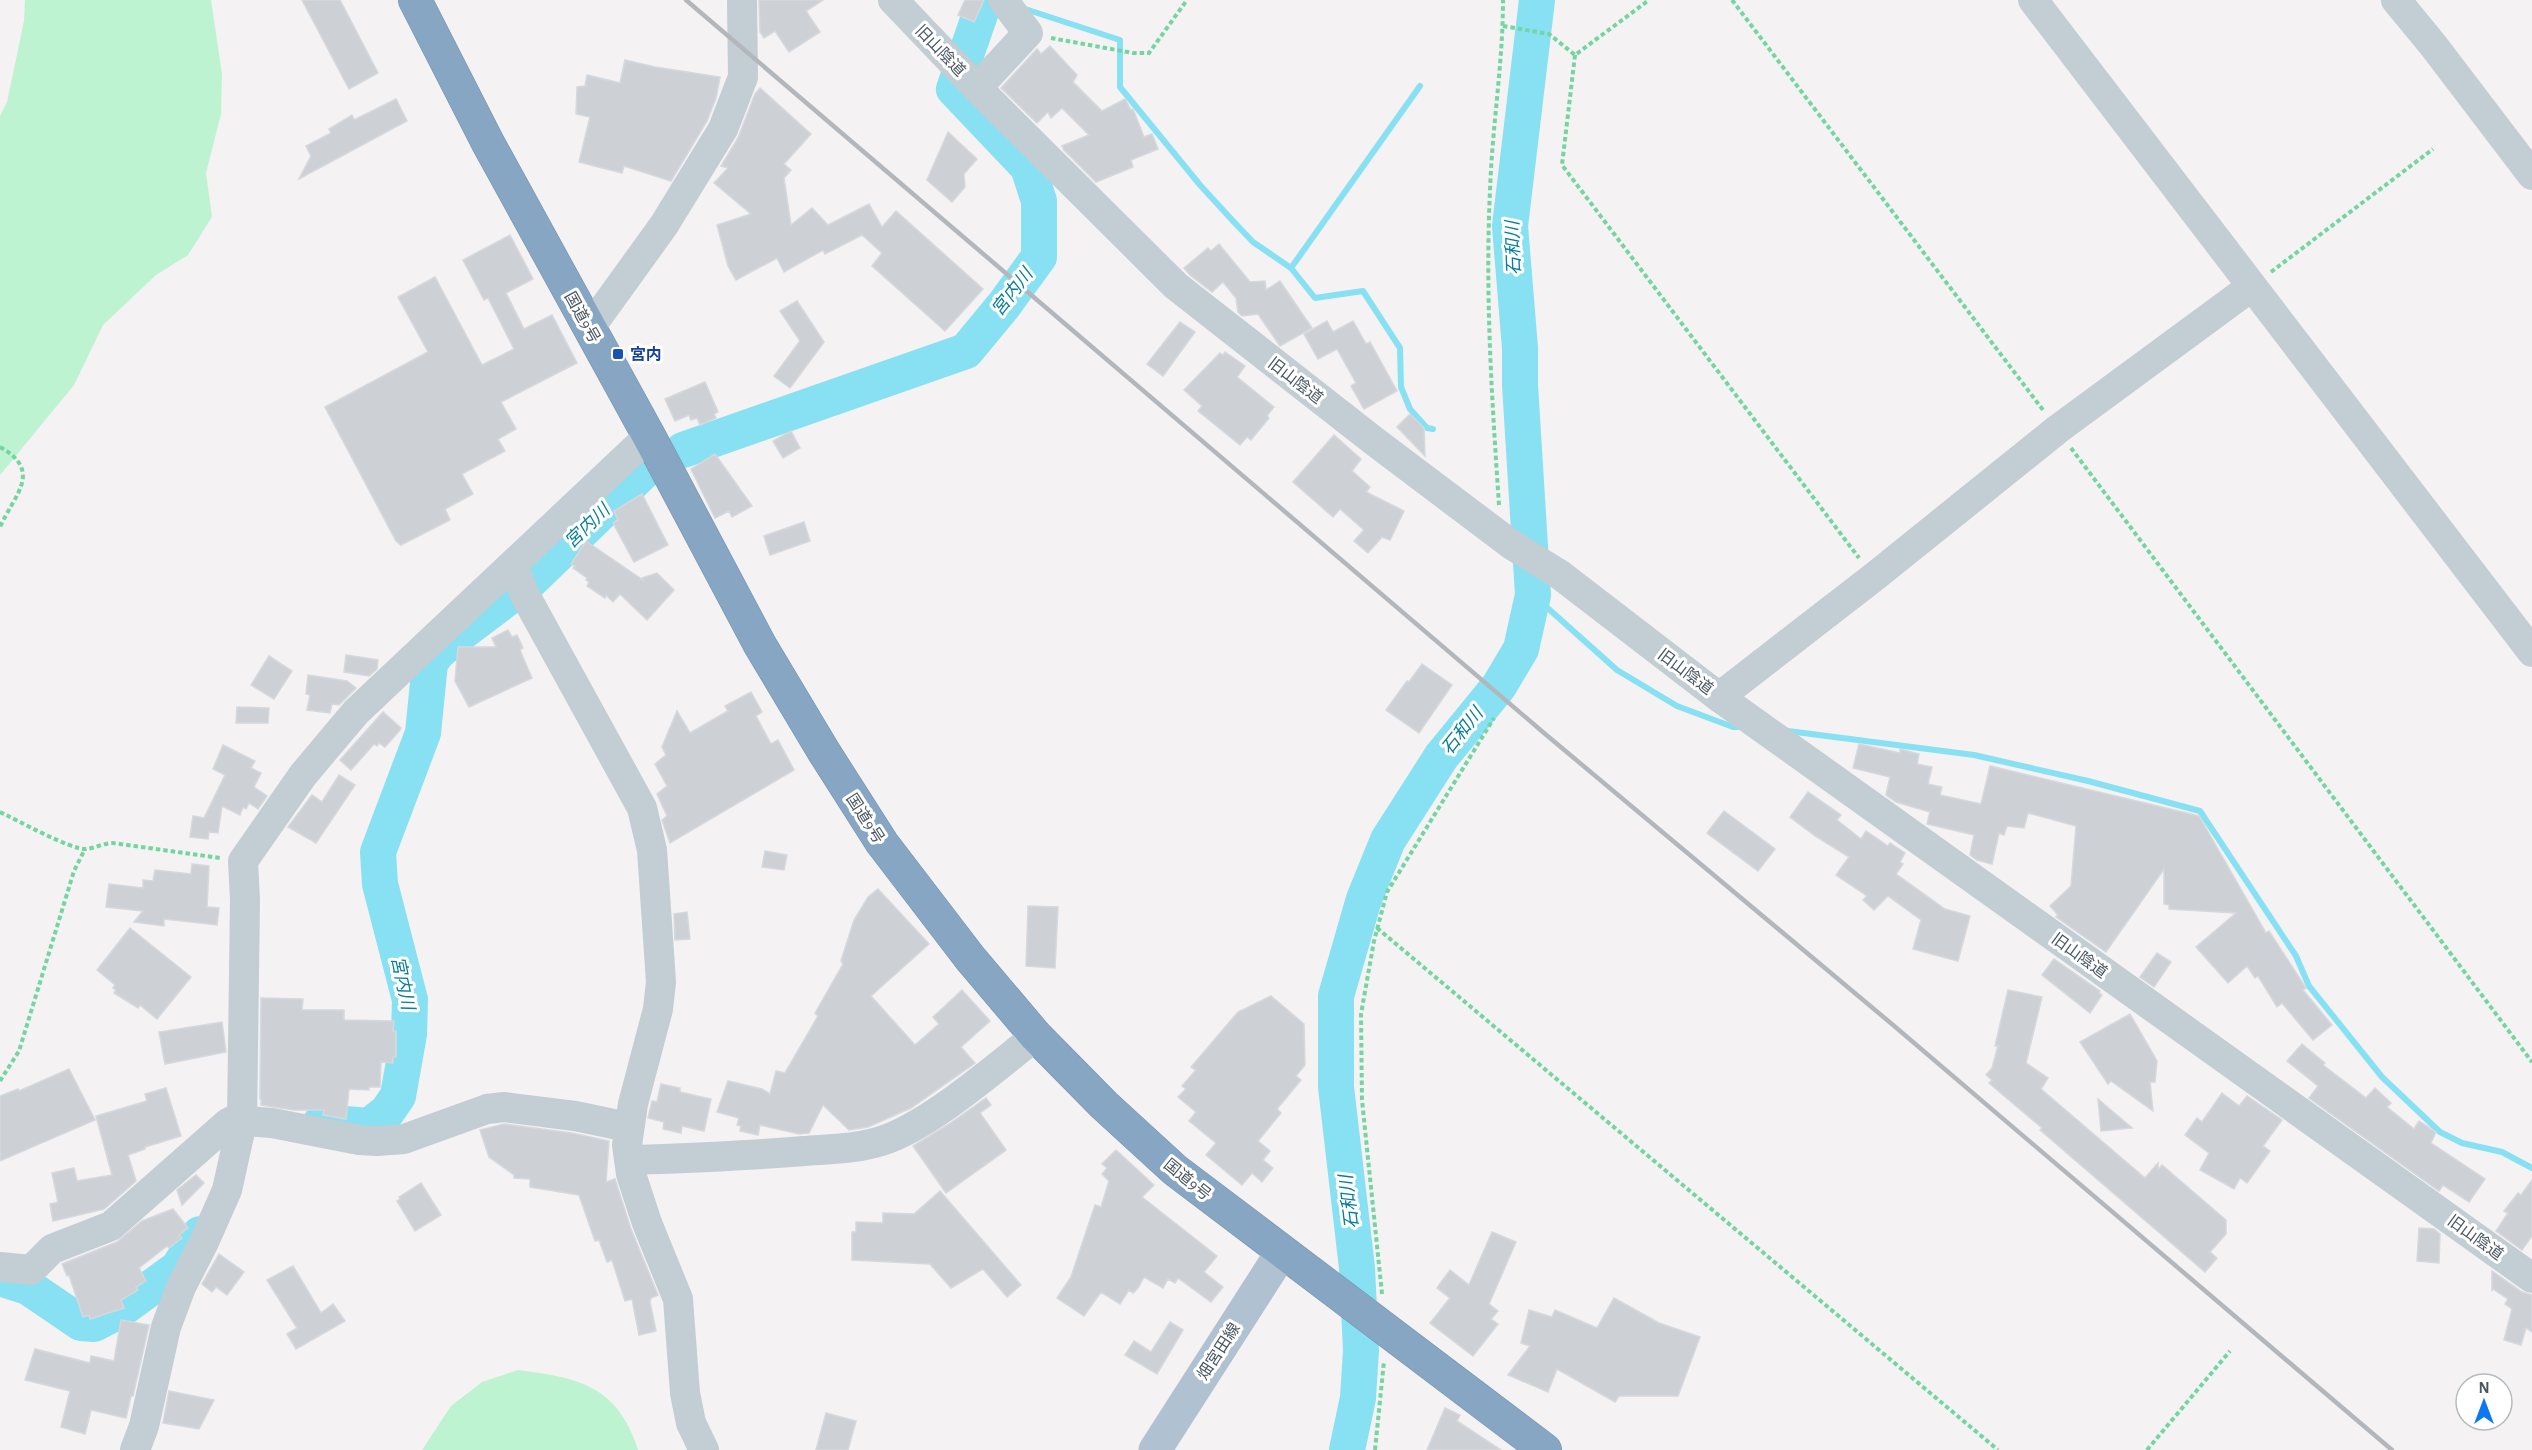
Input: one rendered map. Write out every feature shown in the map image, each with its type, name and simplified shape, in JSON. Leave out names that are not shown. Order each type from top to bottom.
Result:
[{"type":"highway","name":"国道9号","points":[[415,0],[488,143],[649,436],[760,645],[882,843],[970,958],[1036,1036],[1104,1105],[1175,1170],[1340,1293],[1540,1448]]},
{"type":"main road","name":"畑宮田線","points":[[1155,1450],[1282,1252]]},
{"type":"street","points":[[589,329],[664,225],[723,129],[743,77],[742,0]]},
{"type":"street","name":"旧山陰道","points":[[893,0],[977,88],[1176,286],[1374,441],[1507,541],[1559,574],[1719,697],[2532,1278]]},
{"type":"street","points":[[977,88],[1028,33],[1003,0]]},
{"type":"street","points":[[2033,0],[2532,652]]},
{"type":"street","points":[[2396,0],[2532,175]]},
{"type":"street","points":[[1719,697],[1874,578],[2058,429],[2251,287]]},
{"type":"street","points":[[135,1450],[144,1426],[166,1327],[181,1287],[208,1234],[226,1190],[242,1122],[245,900],[243,861],[303,775],[356,712],[649,436]]},
{"type":"street","points":[[513,566],[526,597],[642,808],[650,835],[661,982],[658,1009],[628,1127],[631,1174],[647,1223],[678,1299],[686,1393],[691,1423],[704,1450]]},
{"type":"street","points":[[630,1160],[766,1154],[856,1146],[882,1141],[934,1113],[1036,1036]]},
{"type":"street","points":[[0,1267],[31,1270],[52,1249],[111,1226],[228,1122],[234,1120],[272,1123],[359,1140],[377,1141],[404,1139],[487,1109],[504,1107],[575,1116],[628,1127]]},
{"type":"path","points":[[1028,33],[1133,53],[1149,53],[1187,0]]},
{"type":"path","points":[[1503,0],[1503,27],[1490,191],[1490,357],[1507,541]]},
{"type":"path","points":[[1649,0],[1575,55],[1562,165],[1874,578]]},
{"type":"path","points":[[1732,0],[2058,429],[2532,1062]]},
{"type":"path","points":[[1503,27],[1549,34],[1575,55]]},
{"type":"path","points":[[2251,287],[2433,149]]},
{"type":"path","points":[[0,447],[15,456],[22,465],[23,484],[0,527]]},
{"type":"path","points":[[1375,1450],[1384,1375],[1382,1326],[1362,1100],[1361,1014],[1377,928],[1387,892],[1494,718]]},
{"type":"path","points":[[0,812],[63,842],[85,849],[101,843],[113,843],[243,861]]},
{"type":"path","points":[[0,1081],[19,1052],[74,872],[85,849]]},
{"type":"path","points":[[1377,928],[1998,1450]]},
{"type":"path","points":[[2146,1450],[2230,1351]]},
{"type":"green space","points":[[25,0],[211,0],[222,74],[221,114],[206,173],[212,217],[188,255],[156,275],[103,325],[74,385],[0,475],[0,116],[7,102],[24,21]]},
{"type":"green space","points":[[518,1370],[577,1382],[607,1398],[619,1411],[638,1450],[422,1450],[451,1406],[482,1382]]},
{"type":"building","points":[[302,0],[340,0],[378,73],[349,89]]},
{"type":"building","points":[[759,0],[823,0],[806,11],[820,32],[789,52],[775,31],[764,38],[760,32]]},
{"type":"building","points":[[965,0],[984,0],[974,22],[958,15]]},
{"type":"building","points":[[1050,46],[1077,75],[1073,82],[1102,111],[1125,99],[1131,110],[1133,109],[1144,137],[1152,134],[1158,149],[1131,160],[1133,167],[1096,182],[1062,146],[1089,135],[1062,108],[1051,118],[1048,112],[1037,123],[1001,88],[1037,49],[1041,54]]},
{"type":"building","points":[[625,60],[720,77],[716,98],[707,121],[671,181],[624,166],[622,173],[579,162],[590,117],[576,114],[577,87],[585,86],[587,75],[620,83]]},
{"type":"building","points":[[760,88],[811,134],[784,164],[791,170],[784,178],[791,225],[812,208],[828,225],[869,204],[882,227],[896,211],[983,289],[945,331],[872,266],[882,253],[862,235],[825,254],[823,250],[784,272],[777,258],[736,280],[728,266],[717,225],[751,214],[714,183],[728,168],[721,166],[738,138],[755,94]]},
{"type":"building","points":[[396,99],[407,121],[299,179],[311,156],[306,146],[331,133],[329,129],[352,115],[354,120]]},
{"type":"building","points":[[948,132],[977,159],[964,174],[965,187],[952,202],[927,180]]},
{"type":"building","points":[[510,235],[533,279],[506,293],[524,329],[552,315],[577,363],[501,402],[516,429],[498,439],[505,451],[462,474],[473,494],[445,509],[450,520],[401,545],[396,541],[325,407],[428,352],[398,297],[435,277],[482,365],[514,349],[488,298],[484,300],[463,260]]},
{"type":"building","points":[[1219,244],[1250,282],[1265,281],[1266,290],[1280,281],[1312,328],[1280,346],[1258,314],[1242,316],[1238,312],[1236,298],[1223,282],[1212,292],[1190,275],[1184,268],[1208,248],[1211,251]]},
{"type":"building","points":[[797,301],[824,342],[790,388],[774,376],[800,341],[780,311]]},
{"type":"building","points":[[1327,321],[1333,332],[1353,321],[1366,344],[1370,342],[1397,391],[1364,409],[1351,386],[1356,383],[1337,349],[1318,359],[1304,334]]},
{"type":"building","points":[[1180,322],[1195,332],[1163,376],[1147,364]]},
{"type":"building","points":[[1225,352],[1245,366],[1237,377],[1274,407],[1267,416],[1269,418],[1251,440],[1247,437],[1240,445],[1198,411],[1202,406],[1184,390],[1220,353],[1223,355]]},
{"type":"building","points":[[705,382],[718,412],[714,414],[716,418],[700,425],[697,418],[691,420],[689,415],[675,421],[665,399]]},
{"type":"building","points":[[1410,414],[1424,428],[1425,456],[1397,427]]},
{"type":"building","points":[[791,431],[800,448],[783,458],[773,441]]},
{"type":"building","points":[[1334,435],[1361,459],[1352,471],[1370,487],[1366,492],[1404,511],[1390,540],[1382,537],[1368,553],[1354,541],[1364,530],[1340,509],[1333,517],[1293,482]]},
{"type":"building","points":[[715,454],[752,506],[732,517],[729,511],[715,518],[691,469]]},
{"type":"building","points":[[642,494],[668,545],[634,562],[613,523],[618,520],[614,511]]},
{"type":"building","points":[[804,522],[810,541],[770,555],[764,536]]},
{"type":"building","points":[[586,541],[643,580],[642,578],[657,573],[674,590],[647,620],[620,594],[613,602],[606,595],[605,598],[587,586],[589,582],[587,578],[571,564]]},
{"type":"building","points":[[508,630],[512,637],[517,635],[523,648],[520,650],[532,678],[469,707],[455,681],[458,647],[496,647],[492,638]]},
{"type":"building","points":[[346,655],[378,660],[377,669],[369,676],[344,672]]},
{"type":"building","points":[[269,656],[292,671],[274,699],[251,685]]},
{"type":"building","points":[[1422,664],[1452,685],[1419,733],[1386,710]]},
{"type":"building","points":[[308,675],[347,681],[356,688],[339,705],[332,704],[330,713],[307,710],[310,695],[306,694]]},
{"type":"building","points":[[751,692],[762,712],[756,716],[771,744],[778,740],[794,770],[670,843],[662,820],[667,816],[657,794],[667,786],[655,764],[666,755],[662,747],[677,711],[690,733],[728,711],[725,706]]},
{"type":"building","points":[[237,707],[269,708],[268,723],[236,723]]},
{"type":"building","points":[[383,712],[401,728],[400,730],[385,747],[379,743],[377,746],[374,744],[351,770],[340,760]]},
{"type":"building","points":[[1859,744],[1900,753],[1900,749],[1919,754],[1917,764],[1932,767],[1928,784],[1942,787],[1940,795],[1981,804],[1990,766],[2199,816],[2266,933],[2269,931],[2306,988],[2303,990],[2332,1025],[2313,1040],[2282,1003],[2277,1007],[2258,976],[2255,978],[2247,966],[2228,983],[2196,947],[2236,913],[2169,909],[2169,905],[2164,904],[2164,869],[2106,952],[2056,917],[2058,915],[2050,906],[2071,886],[2076,826],[2028,813],[2024,828],[2007,826],[2004,835],[1999,833],[1992,864],[1977,860],[1970,855],[1974,835],[1927,824],[1930,812],[1896,802],[1886,795],[1890,777],[1853,768]]},
{"type":"building","points":[[223,745],[255,761],[251,768],[261,773],[254,787],[267,796],[258,809],[249,803],[246,809],[243,807],[240,815],[222,806],[218,833],[209,832],[208,839],[190,837],[193,816],[204,818],[225,775],[213,769]]},
{"type":"building","points":[[339,775],[355,785],[316,843],[288,827],[312,795],[322,802]]},
{"type":"building","points":[[1808,792],[1841,815],[1837,820],[1861,839],[1866,831],[1888,846],[1890,843],[1905,853],[1900,862],[1903,864],[1896,874],[1945,909],[1970,916],[1958,961],[1913,949],[1921,920],[1888,896],[1874,910],[1863,900],[1867,896],[1836,875],[1849,857],[1790,817]]},
{"type":"building","points":[[1724,811],[1775,849],[1758,871],[1707,833]]},
{"type":"building","points":[[765,851],[787,855],[784,870],[762,867]]},
{"type":"building","points":[[192,864],[209,866],[207,907],[219,908],[217,925],[164,919],[164,926],[134,922],[143,911],[106,907],[109,884],[143,888],[143,880],[153,881],[155,870],[191,874]]},
{"type":"building","points":[[878,889],[929,944],[871,996],[915,1045],[939,1024],[933,1017],[962,990],[990,1021],[961,1047],[975,1063],[911,1108],[868,1127],[849,1130],[823,1105],[809,1133],[799,1134],[760,1125],[758,1135],[740,1131],[741,1126],[737,1125],[739,1118],[717,1112],[728,1081],[762,1089],[770,1094],[776,1071],[785,1073],[818,1016],[815,1013],[843,964],[841,961],[854,920],[868,897]]},
{"type":"building","points":[[1028,906],[1058,907],[1055,968],[1026,966]]},
{"type":"building","points":[[687,912],[690,939],[675,940],[674,914]]},
{"type":"building","points":[[130,928],[191,977],[157,1019],[140,1005],[138,1008],[114,993],[115,985],[97,970]]},
{"type":"building","points":[[2157,953],[2171,962],[2154,987],[2140,977]]},
{"type":"building","points":[[2054,959],[2100,991],[2102,995],[2090,1013],[2042,975]]},
{"type":"building","points":[[2008,990],[2042,997],[2026,1063],[2048,1078],[2041,1089],[2145,1178],[2158,1163],[2158,1170],[2162,1165],[2226,1220],[2226,1234],[2210,1252],[2217,1258],[2205,1272],[1989,1083],[1992,1080],[1986,1075],[1992,1068],[1998,1046],[1995,1046]]},
{"type":"building","points":[[1271,996],[1304,1024],[1305,1065],[1296,1076],[1301,1080],[1277,1109],[1281,1113],[1258,1141],[1270,1151],[1263,1160],[1273,1168],[1262,1182],[1252,1173],[1242,1185],[1206,1155],[1216,1143],[1189,1121],[1196,1112],[1178,1097],[1186,1089],[1182,1086],[1196,1070],[1191,1067],[1238,1012]]},
{"type":"building","points":[[261,998],[303,999],[302,1010],[344,1010],[344,1020],[394,1021],[396,1057],[393,1057],[393,1063],[381,1062],[380,1087],[369,1087],[369,1090],[349,1089],[346,1119],[323,1115],[324,1110],[294,1110],[261,1105]]},
{"type":"building","points":[[2130,1014],[2157,1061],[2155,1082],[2150,1082],[2153,1111],[2111,1081],[2108,1084],[2080,1042]]},
{"type":"building","points":[[222,1022],[226,1052],[165,1064],[159,1032]]},
{"type":"building","points":[[2302,1044],[2325,1063],[2323,1065],[2366,1098],[2375,1088],[2391,1103],[2387,1107],[2414,1129],[2419,1121],[2436,1132],[2431,1143],[2485,1179],[2469,1202],[2443,1185],[2439,1191],[2309,1098],[2318,1086],[2287,1061]]},
{"type":"building","points":[[69,1069],[95,1120],[0,1161],[0,1096],[18,1089],[19,1091]]},
{"type":"building","points":[[661,1084],[680,1088],[680,1092],[711,1099],[704,1131],[682,1126],[681,1133],[663,1129],[664,1122],[648,1118],[652,1101],[657,1102]]},
{"type":"building","points":[[166,1088],[181,1136],[128,1155],[136,1181],[104,1209],[53,1221],[50,1204],[58,1202],[52,1173],[74,1168],[77,1181],[112,1175],[96,1116],[147,1101],[145,1094]]},
{"type":"building","points":[[2222,1093],[2239,1106],[2247,1096],[2282,1120],[2263,1146],[2270,1151],[2247,1183],[2240,1178],[2234,1189],[2200,1170],[2209,1153],[2185,1135],[2197,1118],[2202,1122]]},
{"type":"building","points":[[986,1098],[991,1105],[980,1113],[1006,1150],[946,1193],[913,1146]]},
{"type":"building","points":[[2098,1099],[2132,1128],[2101,1131]]},
{"type":"building","points":[[504,1124],[572,1133],[609,1141],[606,1182],[615,1179],[631,1229],[658,1295],[651,1298],[650,1302],[656,1331],[639,1335],[632,1299],[625,1301],[612,1260],[607,1262],[599,1240],[595,1241],[579,1195],[530,1187],[530,1179],[514,1178],[514,1175],[489,1157],[480,1130]]},
{"type":"building","points":[[1116,1150],[1154,1185],[1142,1197],[1217,1256],[1204,1272],[1223,1287],[1211,1302],[1178,1278],[1175,1283],[1168,1279],[1163,1288],[1144,1277],[1138,1288],[1133,1293],[1129,1290],[1120,1304],[1101,1292],[1084,1316],[1057,1298],[1071,1277],[1095,1205],[1101,1207],[1109,1181],[1102,1174],[1107,1168],[1102,1164]]},
{"type":"building","points":[[196,1175],[204,1183],[182,1205],[177,1190]]},
{"type":"building","points":[[2532,1180],[2532,1236],[2522,1250],[2496,1231],[2508,1213],[2504,1211],[2518,1193],[2521,1195]]},
{"type":"building","points":[[421,1183],[441,1215],[415,1231],[397,1201],[399,1197]]},
{"type":"building","points":[[940,1191],[1021,1285],[1007,1297],[983,1269],[951,1288],[930,1264],[852,1260],[852,1232],[856,1232],[856,1222],[883,1223],[883,1213],[914,1214]]},
{"type":"building","points":[[173,1209],[188,1228],[179,1235],[182,1238],[169,1248],[167,1246],[139,1268],[146,1281],[136,1287],[138,1290],[121,1300],[124,1308],[90,1319],[89,1315],[83,1317],[69,1275],[67,1276],[62,1264],[117,1242],[142,1221]]},
{"type":"building","points":[[2419,1228],[2434,1229],[2440,1234],[2439,1263],[2417,1261]]},
{"type":"building","points":[[1492,1232],[1516,1242],[1489,1304],[1498,1311],[1491,1319],[1498,1324],[1473,1356],[1430,1323],[1450,1298],[1437,1288],[1439,1285],[1450,1270],[1469,1285]]},
{"type":"building","points":[[219,1254],[244,1272],[227,1295],[216,1287],[212,1292],[202,1284]]},
{"type":"building","points":[[293,1266],[321,1313],[333,1304],[345,1321],[296,1349],[287,1334],[297,1328],[267,1280]]},
{"type":"building","points":[[2492,1271],[2522,1292],[2532,1295],[2532,1332],[2526,1328],[2521,1345],[2504,1340],[2512,1309],[2505,1304],[2508,1299],[2493,1289],[2492,1291]]},
{"type":"building","points":[[1614,1298],[1659,1323],[1700,1337],[1678,1396],[1619,1396],[1615,1402],[1557,1369],[1548,1392],[1508,1375],[1530,1346],[1521,1343],[1529,1310],[1552,1317],[1555,1310],[1597,1328]]},
{"type":"building","points":[[121,1320],[149,1325],[126,1418],[91,1410],[85,1434],[61,1427],[70,1391],[25,1380],[35,1349],[90,1363],[91,1356],[114,1361]]},
{"type":"building","points":[[1170,1322],[1183,1330],[1157,1374],[1125,1355],[1134,1341],[1151,1352]]},
{"type":"building","points":[[169,1391],[214,1400],[199,1429],[163,1423]]},
{"type":"building","points":[[1445,1408],[1460,1415],[1457,1421],[1501,1450],[1427,1450]]},
{"type":"building","points":[[826,1413],[856,1421],[848,1450],[816,1450]]},
{"type":"waterway","name":"宮内川","points":[[683,450],[966,351],[1039,257],[1039,201],[1028,167],[954,89],[985,0]]},
{"type":"waterway","name":"石和川","points":[[1347,1450],[1358,1398],[1361,1350],[1357,1268],[1336,1087],[1336,996],[1364,899],[1388,840],[1441,757],[1499,686],[1521,649],[1533,595],[1520,385],[1520,348],[1510,226],[1537,0]]},
{"type":"waterway","points":[[1022,8],[1120,40],[1120,87],[1200,185],[1253,242],[1291,268],[1315,298],[1363,291],[1400,348],[1401,387],[1410,409],[1427,428],[1433,429]]},
{"type":"waterway","points":[[1291,268],[1420,86]]},
{"type":"waterway","name":"宮内川","points":[[321,1122],[369,1126],[387,1112],[398,1096],[409,1034],[410,1000],[380,884],[378,852],[423,733],[430,663],[438,652],[530,581],[644,471]]},
{"type":"waterway","points":[[1533,595],[1617,670],[1677,706],[1733,727],[1742,727]]},
{"type":"waterway","points":[[1788,731],[1974,755],[2088,781],[2200,811],[2296,956],[2309,986],[2382,1077],[2440,1132],[2462,1143],[2502,1152],[2532,1168]]},
{"type":"waterway","name":"宮内川","points":[[0,1278],[28,1287],[81,1323],[94,1324],[119,1311],[178,1268],[200,1234]]},
{"type":"railway","points":[[686,0],[1544,733],[1893,1025],[2392,1450]]},
{"type":"place","name":"宮内","points":[[618,354]]}]
